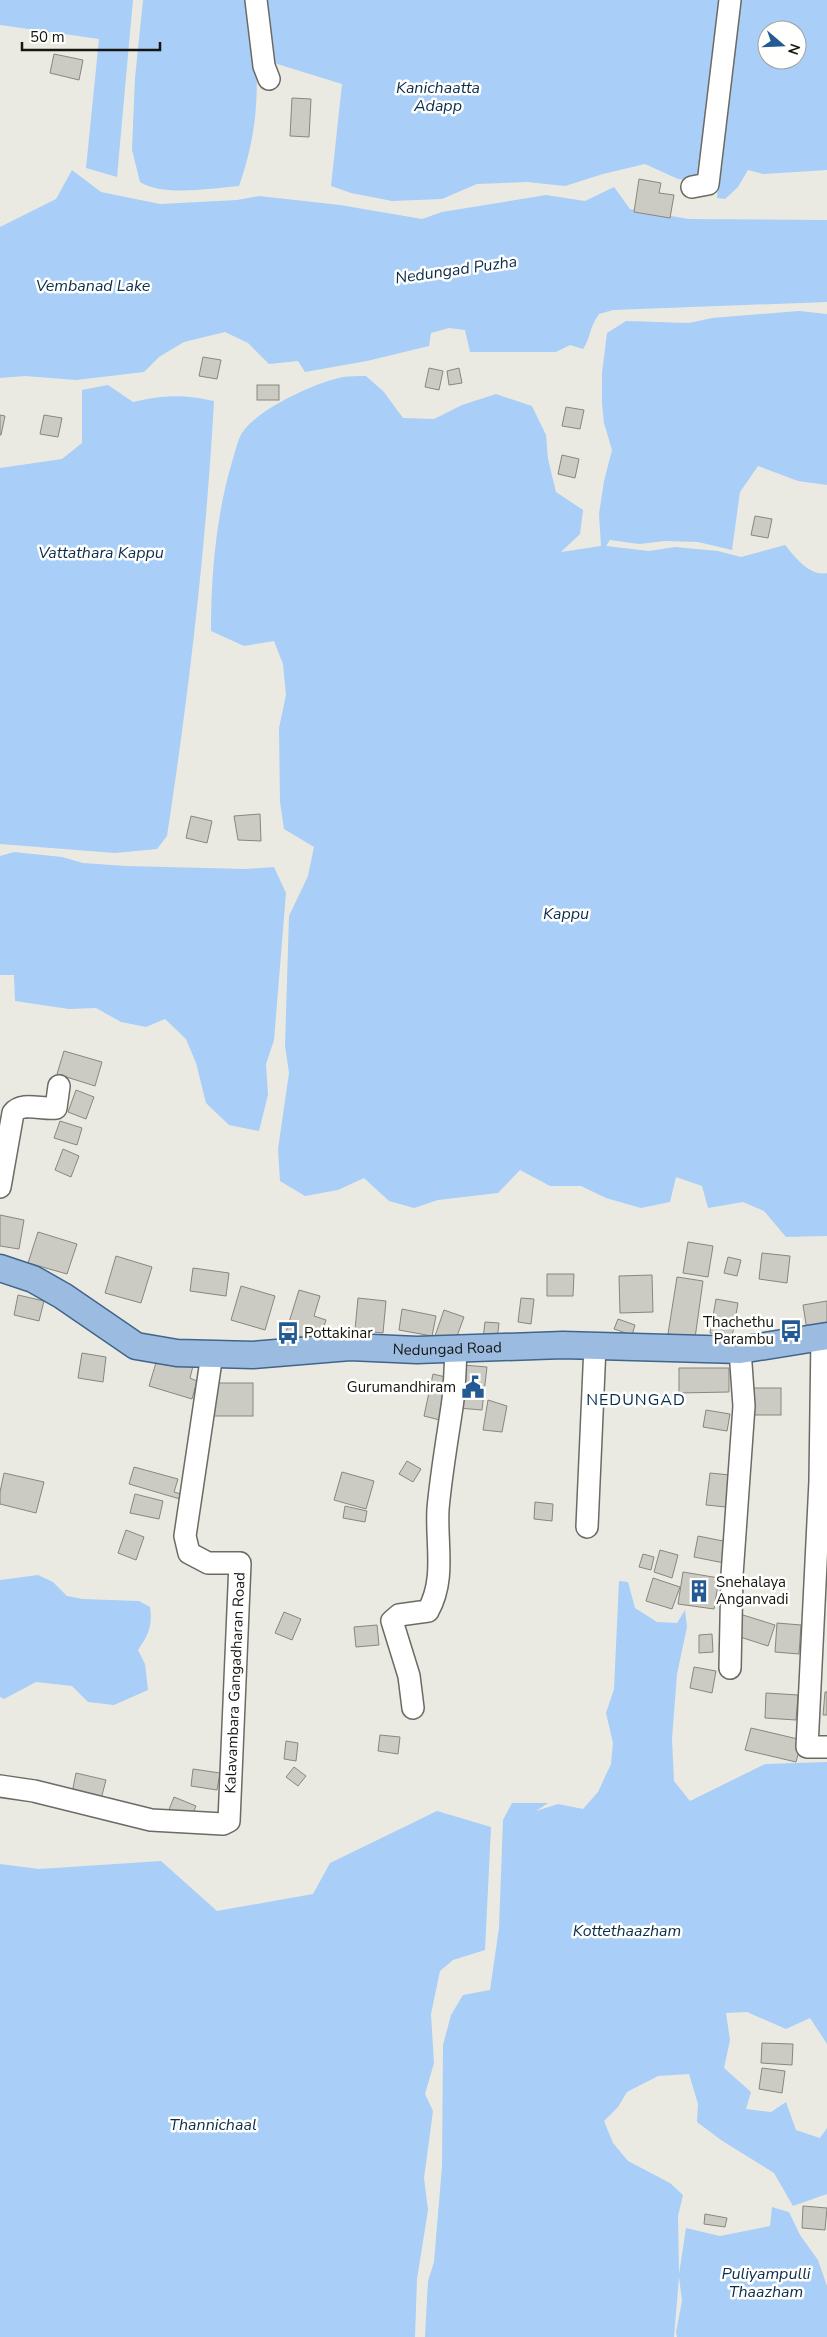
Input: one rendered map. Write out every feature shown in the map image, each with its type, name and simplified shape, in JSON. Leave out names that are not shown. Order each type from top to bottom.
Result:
[{"type":"main road","name":"Nedungad Road","points":[[0,1268],[33,1279],[63,1296],[136,1346],[177,1353],[253,1355],[350,1347],[456,1349],[563,1345],[740,1350],[824,1337]]},
{"type":"street","points":[[256,0],[264,66],[269,79]]},
{"type":"street","points":[[692,187],[708,184],[730,0]]},
{"type":"street","points":[[0,1187],[13,1113],[16,1108],[22,1107],[56,1108],[59,1086]]},
{"type":"street","points":[[824,1337],[820,1481],[807,1746],[827,1748]]},
{"type":"street","points":[[587,1527],[595,1346]]},
{"type":"street","points":[[413,1708],[409,1676],[392,1621],[399,1615],[428,1611],[435,1599],[440,1575],[438,1511],[445,1440],[452,1406],[456,1349]]},
{"type":"street","points":[[730,1668],[732,1576],[744,1406],[740,1350]]},
{"type":"street","name":"Kalavambara Gangadharan Road","points":[[0,1786],[34,1791],[151,1820],[228,1823],[231,1816],[240,1563],[208,1563],[189,1553],[186,1536],[212,1354]]},
{"type":"water","points":[[0,0],[133,0],[117,177],[86,168],[99,39],[0,25]]},
{"type":"water","points":[[143,0],[251,0],[257,94],[252,138],[239,186],[202,190],[174,190],[150,187],[140,182],[132,150],[135,78]]},
{"type":"water","name":"Kanichaatta Adapp","points":[[266,0],[722,0],[702,181],[678,179],[645,164],[565,186],[527,182],[477,184],[442,199],[392,201],[351,193],[331,186],[342,84],[274,63]]},
{"type":"water","points":[[736,0],[827,0],[827,170],[763,174],[748,170],[738,187],[725,199],[717,198]]},
{"type":"water","name":"Vembanad Lake","points":[[72,170],[101,192],[160,204],[237,200],[259,196],[340,205],[422,219],[442,212],[546,195],[585,201],[614,187],[630,209],[689,219],[827,220],[827,302],[613,310],[599,314],[583,349],[570,345],[556,352],[470,352],[465,330],[449,328],[431,333],[429,346],[367,361],[305,372],[298,361],[269,364],[248,343],[225,332],[184,342],[159,357],[144,372],[76,380],[25,376],[0,378],[0,227],[56,199]]},
{"type":"water","name":"Kappu","points":[[799,311],[827,314],[827,485],[798,481],[758,466],[740,492],[732,550],[698,542],[665,541],[639,544],[610,540],[606,546],[649,551],[675,547],[718,551],[741,557],[785,545],[809,569],[815,572],[827,573],[827,1236],[786,1237],[764,1211],[743,1202],[708,1208],[702,1186],[676,1177],[670,1202],[641,1208],[606,1198],[581,1186],[550,1186],[520,1170],[498,1193],[438,1200],[414,1208],[389,1201],[364,1178],[338,1190],[305,1196],[280,1181],[278,1149],[289,1073],[285,1046],[289,916],[308,876],[314,847],[284,829],[280,802],[279,728],[286,695],[283,664],[274,641],[244,646],[211,631],[213,567],[218,524],[237,443],[242,433],[249,424],[273,406],[303,391],[343,377],[366,376],[384,392],[403,418],[434,419],[462,405],[496,394],[532,406],[546,435],[548,459],[556,492],[583,510],[580,534],[561,552],[601,546],[599,514],[604,481],[612,450],[604,423],[602,403],[602,373],[607,333],[626,321],[689,323],[712,318]]},
{"type":"water","name":"Vattathara Kappu","points":[[108,385],[133,402],[173,396],[214,401],[211,456],[196,619],[167,836],[157,849],[115,853],[0,844],[0,468],[62,459],[82,443],[82,390]]},
{"type":"water","points":[[14,852],[62,857],[83,863],[126,866],[246,869],[274,867],[286,893],[274,1040],[266,1064],[268,1095],[259,1131],[229,1125],[206,1103],[196,1063],[186,1039],[165,1019],[146,1027],[121,1022],[96,1008],[69,1009],[15,1001],[14,975],[0,975],[0,856]]},
{"type":"water","points":[[38,1575],[53,1582],[67,1596],[83,1599],[139,1601],[150,1607],[151,1619],[149,1630],[138,1650],[145,1664],[148,1690],[114,1705],[88,1702],[72,1686],[36,1682],[4,1699],[0,1697],[0,1580]]},
{"type":"water","name":"Kottethaazham","points":[[619,1581],[628,1582],[635,1608],[657,1622],[677,1623],[685,1610],[687,1627],[677,1674],[672,1739],[674,1781],[690,1801],[765,1764],[827,1762],[827,2044],[810,2018],[786,2029],[747,2012],[726,2013],[730,2040],[724,2068],[751,2092],[746,2109],[771,2112],[786,2102],[796,2130],[820,2138],[827,2128],[827,2194],[793,2206],[774,2173],[721,2140],[697,2122],[698,2104],[689,2074],[658,2076],[627,2092],[618,2107],[604,2121],[613,2143],[628,2161],[670,2183],[683,2195],[678,2216],[679,2274],[686,2228],[720,2236],[770,2226],[772,2207],[789,2212],[800,2235],[818,2260],[827,2286],[827,2337],[677,2337],[676,2332],[682,2301],[679,2277],[674,2337],[425,2337],[428,2281],[434,2262],[442,2166],[443,2045],[451,2015],[463,1995],[490,1990],[499,1928],[503,1820],[512,1803],[548,1803],[536,1811],[558,1804],[583,1809],[598,1792],[611,1764],[613,1743],[606,1713],[614,1689]]},
{"type":"water","name":"Thannichaal","points":[[437,1811],[491,1827],[485,1950],[453,1960],[440,1971],[431,2014],[434,2063],[425,2094],[433,2111],[424,2178],[428,2210],[417,2279],[415,2337],[0,2337],[0,1864],[39,1869],[161,1861],[217,1911],[313,1894],[330,1863]]},
{"type":"building","points":[[54,54],[83,60],[79,80],[50,73]]},
{"type":"building","points":[[292,98],[311,99],[309,137],[290,136]]},
{"type":"building","points":[[639,179],[661,183],[659,193],[674,195],[670,218],[634,212]]},
{"type":"building","points":[[203,357],[221,360],[217,379],[199,376]]},
{"type":"building","points":[[429,368],[443,371],[439,390],[425,387]]},
{"type":"building","points":[[459,368],[462,383],[449,385],[447,371]]},
{"type":"building","points":[[257,385],[279,385],[279,400],[257,400]]},
{"type":"building","points":[[566,407],[584,410],[580,429],[562,426]]},
{"type":"building","points":[[0,415],[5,416],[1,435],[0,435]]},
{"type":"building","points":[[44,415],[62,418],[58,437],[40,434]]},
{"type":"building","points":[[562,455],[579,459],[575,478],[558,474]]},
{"type":"building","points":[[755,516],[772,519],[768,538],[751,535]]},
{"type":"building","points":[[260,814],[261,841],[238,840],[234,816]]},
{"type":"building","points":[[191,816],[212,821],[207,843],[186,838]]},
{"type":"building","points":[[64,1051],[102,1062],[95,1086],[57,1074]]},
{"type":"building","points":[[76,1090],[94,1097],[86,1119],[68,1112]]},
{"type":"building","points":[[60,1121],[82,1128],[77,1145],[54,1138]]},
{"type":"building","points":[[63,1149],[79,1156],[71,1177],[55,1170]]},
{"type":"building","points":[[0,1215],[24,1220],[19,1249],[0,1246]]},
{"type":"building","points":[[38,1232],[77,1244],[67,1274],[28,1263]]},
{"type":"building","points":[[688,1242],[713,1246],[708,1277],[683,1273]]},
{"type":"building","points":[[762,1253],[790,1256],[787,1283],[759,1279]]},
{"type":"building","points":[[116,1256],[152,1267],[141,1303],[105,1293]]},
{"type":"building","points":[[728,1257],[741,1260],[737,1276],[724,1273]]},
{"type":"building","points":[[193,1268],[229,1273],[226,1296],[190,1291]]},
{"type":"building","points":[[547,1274],[574,1274],[573,1296],[547,1296]]},
{"type":"building","points":[[652,1275],[653,1312],[620,1313],[619,1276]]},
{"type":"building","points":[[677,1277],[703,1281],[695,1338],[668,1334]]},
{"type":"building","points":[[241,1286],[275,1296],[265,1330],[231,1320]]},
{"type":"building","points":[[299,1290],[320,1296],[314,1316],[326,1320],[319,1342],[286,1332]]},
{"type":"building","points":[[18,1295],[44,1301],[39,1321],[14,1315]]},
{"type":"building","points":[[358,1298],[386,1301],[383,1333],[355,1330]]},
{"type":"building","points":[[521,1298],[534,1299],[531,1324],[518,1322]]},
{"type":"building","points":[[716,1299],[738,1303],[732,1337],[710,1333]]},
{"type":"building","points":[[827,1301],[827,1326],[807,1330],[803,1305]]},
{"type":"building","points":[[402,1309],[436,1316],[432,1336],[399,1330]]},
{"type":"building","points":[[444,1310],[464,1317],[453,1347],[434,1339]]},
{"type":"building","points":[[618,1319],[635,1325],[632,1335],[614,1329]]},
{"type":"building","points":[[485,1322],[499,1323],[497,1340],[483,1339]]},
{"type":"building","points":[[82,1353],[106,1357],[103,1382],[78,1378]]},
{"type":"building","points":[[158,1356],[193,1366],[190,1378],[197,1381],[192,1399],[149,1386]]},
{"type":"building","name":"Gurumandhiram","points":[[463,1365],[487,1367],[482,1410],[458,1408]]},
{"type":"building","points":[[679,1368],[729,1368],[729,1392],[679,1393]]},
{"type":"building","points":[[433,1374],[454,1379],[444,1421],[424,1416]]},
{"type":"building","points":[[214,1383],[253,1383],[253,1416],[214,1416]]},
{"type":"building","points":[[752,1388],[781,1388],[781,1415],[752,1415]]},
{"type":"building","points":[[488,1400],[507,1406],[502,1432],[483,1430]]},
{"type":"building","points":[[706,1410],[730,1414],[727,1431],[703,1427]]},
{"type":"building","points":[[407,1461],[421,1469],[413,1482],[399,1474]]},
{"type":"building","points":[[134,1467],[178,1479],[174,1492],[181,1494],[180,1499],[129,1484]]},
{"type":"building","points":[[342,1472],[374,1481],[366,1509],[334,1500]]},
{"type":"building","points":[[4,1473],[44,1482],[36,1513],[0,1504],[0,1492]]},
{"type":"building","points":[[710,1473],[730,1475],[726,1507],[706,1505]]},
{"type":"building","points":[[135,1494],[163,1501],[159,1519],[130,1513]]},
{"type":"building","points":[[535,1502],[553,1504],[552,1521],[534,1519]]},
{"type":"building","points":[[345,1506],[367,1511],[365,1522],[343,1518]]},
{"type":"building","points":[[126,1530],[144,1537],[136,1560],[118,1553]]},
{"type":"building","points":[[698,1536],[728,1542],[724,1563],[694,1557]]},
{"type":"building","points":[[660,1550],[678,1555],[672,1578],[654,1572]]},
{"type":"building","points":[[643,1554],[654,1557],[651,1570],[639,1567]]},
{"type":"building","name":"Snehalaya Anganvadi","points":[[683,1572],[719,1578],[714,1609],[678,1604]]},
{"type":"building","points":[[653,1578],[680,1587],[672,1609],[646,1601]]},
{"type":"building","points":[[284,1612],[301,1619],[292,1640],[275,1633]]},
{"type":"building","points":[[743,1615],[775,1625],[768,1646],[737,1636]]},
{"type":"building","points":[[777,1623],[801,1625],[799,1654],[775,1652]]},
{"type":"building","points":[[377,1625],[379,1645],[356,1647],[354,1627]]},
{"type":"building","points":[[712,1634],[713,1652],[699,1653],[699,1635]]},
{"type":"building","points":[[694,1667],[716,1671],[712,1693],[690,1688]]},
{"type":"building","points":[[825,1692],[827,1692],[827,1715],[823,1715]]},
{"type":"building","points":[[766,1693],[798,1695],[796,1720],[765,1718]]},
{"type":"building","points":[[751,1728],[802,1740],[796,1762],[745,1750]]},
{"type":"building","points":[[380,1735],[400,1737],[398,1754],[378,1751]]},
{"type":"building","points":[[286,1741],[298,1743],[296,1761],[284,1759]]},
{"type":"building","points":[[294,1767],[306,1776],[298,1786],[286,1777]]},
{"type":"building","points":[[193,1769],[220,1773],[217,1790],[191,1786]]},
{"type":"building","points":[[76,1773],[106,1780],[101,1799],[72,1793]]},
{"type":"building","points":[[174,1797],[196,1806],[190,1821],[168,1812]]},
{"type":"building","points":[[762,2043],[793,2044],[792,2065],[761,2063]]},
{"type":"building","points":[[762,2068],[785,2071],[782,2093],[759,2089]]},
{"type":"building","points":[[803,2206],[827,2208],[825,2230],[802,2228]]},
{"type":"building","points":[[705,2214],[727,2218],[725,2227],[704,2224]]},
{"type":"place","name":"Thachethu Parambu","points":[[791,1331]]},
{"type":"place","name":"Pottakinar","points":[[288,1333]]},
{"type":"place","name":"Gurumandhiram","points":[[473,1387]]},
{"type":"place","name":"Snehalaya Anganvadi","points":[[699,1591]]},
{"type":"district","name":"NEDUNGAD","points":[[636,1399]]},
{"type":"water label","name":"Nedungad Puzha","points":[[456,269]]},
{"type":"water label","name":"Puliyampulli Thaazham","points":[[766,2282]]}]
